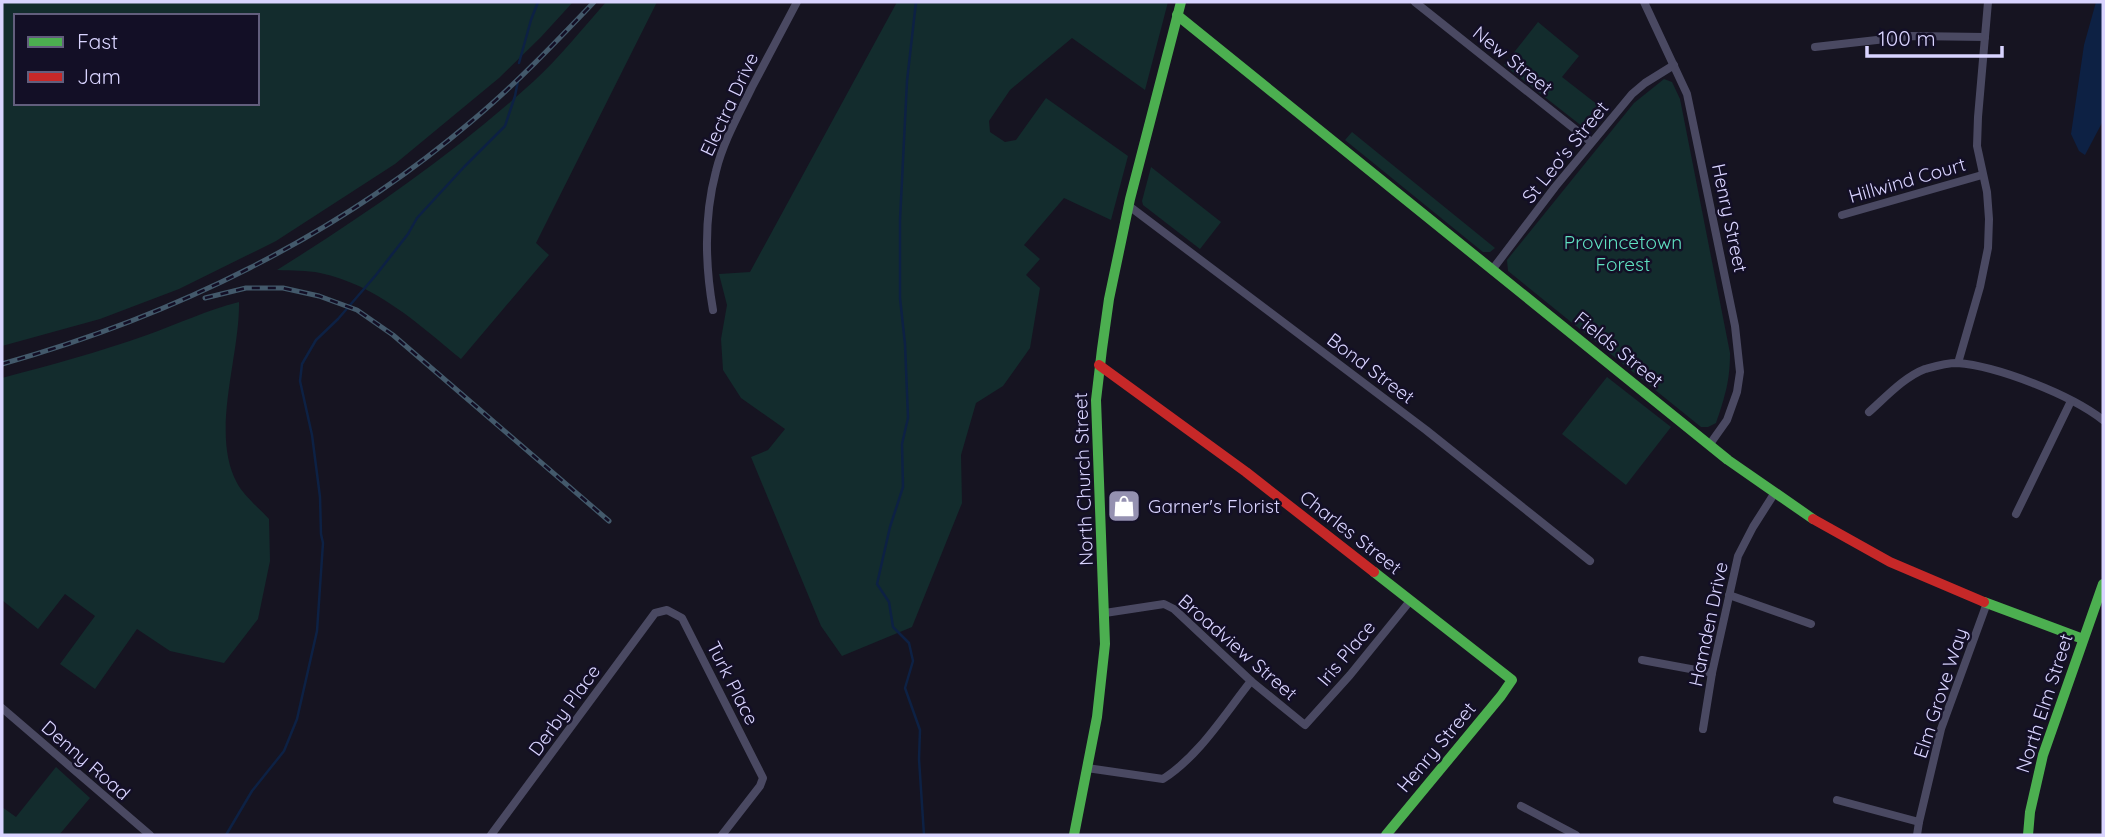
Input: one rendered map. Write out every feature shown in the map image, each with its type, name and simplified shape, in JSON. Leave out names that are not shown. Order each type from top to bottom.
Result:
[{"type":"street","name":"Electra Drive","points":[[713,310],[707,254],[709,207],[716,169],[738,115],[797,2]]},
{"type":"street","name":"North Church Street","points":[[1074,835],[1097,717],[1105,644],[1096,400],[1099,365],[1112,284],[1129,205],[1181,2]]},
{"type":"street","name":"New Street","points":[[1415,2],[1591,142]]},
{"type":"street","name":"Henry Street","points":[[1644,2],[1687,94],[1735,326],[1740,372],[1737,392],[1727,420],[1710,444]]},
{"type":"street","points":[[1958,363],[1980,287],[1988,248],[1987,192],[1977,146],[1988,2]]},
{"type":"street","name":"Fields Street","points":[[1177,15],[1728,460],[1774,494],[1841,536],[1900,566],[1987,603],[2083,639]]},
{"type":"street","points":[[1815,47],[1912,36],[1986,37]]},
{"type":"street","name":"St Leo's Street","points":[[1492,270],[1591,142],[1637,90],[1674,65]]},
{"type":"street","name":"Hillwind Court","points":[[1842,215],[1982,175]]},
{"type":"street","name":"Bond Street","points":[[1129,205],[1426,430],[1590,561]]},
{"type":"street","points":[[1869,412],[1898,386],[1922,370],[1958,363],[1991,369],[2030,382],[2103,420]]},
{"type":"street","name":"Charles Street","points":[[1099,365],[1245,471],[1511,680]]},
{"type":"street","points":[[2017,514],[2071,401]]},
{"type":"street","name":"Hamden Drive","points":[[1703,729],[1712,673],[1738,556],[1774,494]]},
{"type":"street","name":"North Elm Street","points":[[2028,835],[2043,755],[2103,584]]},
{"type":"street","points":[[1729,596],[1811,624]]},
{"type":"street","name":"Iris Place","points":[[1305,725],[1410,601]]},
{"type":"street","name":"Elm Grove Way","points":[[1917,835],[1941,729],[1987,603]]},
{"type":"street","name":"Broadview Street","points":[[1105,614],[1164,604],[1174,609],[1251,681],[1305,725]]},
{"type":"street","name":"Turk Place","points":[[667,610],[682,618],[763,778],[760,786],[722,835]]},
{"type":"street","name":"Derby Place","points":[[491,835],[655,613],[667,610]]},
{"type":"street","points":[[1642,660],[1712,673]]},
{"type":"street","name":"Henry Street","points":[[1386,835],[1501,696],[1511,680]]},
{"type":"street","points":[[1087,768],[1163,779],[1190,758],[1251,681]]},
{"type":"street","name":"Denny Road","points":[[2,708],[150,835]]},
{"type":"street","points":[[1837,800],[1919,822]]},
{"type":"street","points":[[1521,806],[1576,835]]},
{"type":"green space","points":[[2,2],[573,2],[499,78],[395,164],[276,241],[179,289],[100,319],[2,346]]},
{"type":"green space","points":[[606,2],[657,2],[536,243],[549,255],[461,359],[396,307],[360,287],[320,273],[277,270],[377,204],[473,133],[544,72]]},
{"type":"green space","points":[[897,2],[1168,2],[1145,90],[1072,38],[1010,90],[989,121],[990,132],[1005,142],[1016,140],[1046,98],[1128,156],[1111,220],[1064,198],[1024,245],[1040,259],[1026,275],[1040,288],[1030,348],[1003,386],[976,403],[961,455],[962,503],[912,627],[842,656],[821,626],[751,457],[768,450],[785,429],[741,398],[723,370],[721,339],[727,305],[719,274],[750,272]]},
{"type":"green space","points":[[1538,22],[1579,56],[1562,77],[1607,112],[1596,125],[1583,127],[1504,65]]},
{"type":"green space","name":"Provincetown Forest","points":[[1664,79],[1672,82],[1680,99],[1730,353],[1728,380],[1722,405],[1716,423],[1708,427],[1701,427],[1508,271],[1507,260],[1634,103]]},
{"type":"green space","points":[[1352,132],[1495,248],[1490,252],[1483,252],[1345,140]]},
{"type":"green space","points":[[1151,167],[1221,222],[1200,249],[1143,205]]},
{"type":"green space","points":[[239,302],[228,394],[226,441],[229,463],[237,483],[269,519],[270,561],[258,619],[224,663],[170,651],[137,629],[95,689],[60,664],[95,616],[65,594],[38,629],[2,600],[2,378],[111,347]]},
{"type":"green space","points":[[1607,377],[1671,427],[1626,485],[1562,434]]},
{"type":"green space","points":[[56,767],[90,798],[59,835],[2,835],[2,807],[16,817]]},
{"type":"water","points":[[2096,2],[2103,2],[2103,121],[2085,155],[2079,151],[2071,134],[2084,45]]},
{"type":"waterway","points":[[519,63],[538,2]]},
{"type":"waterway","points":[[916,2],[907,81],[900,220],[900,298],[908,418],[902,444],[903,487],[890,527],[877,584],[889,602],[893,627],[909,643],[913,661],[905,688],[920,730],[919,759],[924,835]]},
{"type":"waterway","points":[[226,835],[252,791],[284,751],[297,719],[317,631],[323,543],[312,435],[300,381],[302,364],[316,340],[376,275],[417,218],[505,126],[518,81]]},
{"type":"railway","points":[[2,364],[129,322],[251,268],[309,236],[421,162],[473,120],[520,78],[594,2]]},
{"type":"railway","points":[[205,298],[246,288],[283,288],[319,296],[357,310],[393,335],[609,521]]},
{"type":"traffic: fast","points":[[1074,835],[1097,717],[1105,644],[1096,400],[1102,349],[1109,299],[1130,199],[1181,2]]},
{"type":"traffic: fast","points":[[1177,15],[1728,460],[1813,519]]},
{"type":"traffic: fast","points":[[1374,572],[1512,680],[1386,835]]},
{"type":"traffic: fast","points":[[2028,835],[2030,812],[2043,755],[2103,584]]},
{"type":"traffic: fast","points":[[1984,602],[2083,639]]},
{"type":"traffic: jam","points":[[1099,365],[1246,472],[1374,572]]},
{"type":"traffic: jam","points":[[1813,519],[1890,562],[1984,602]]},
{"type":"place","name":"Garner's Florist","points":[[1124,506]]}]
